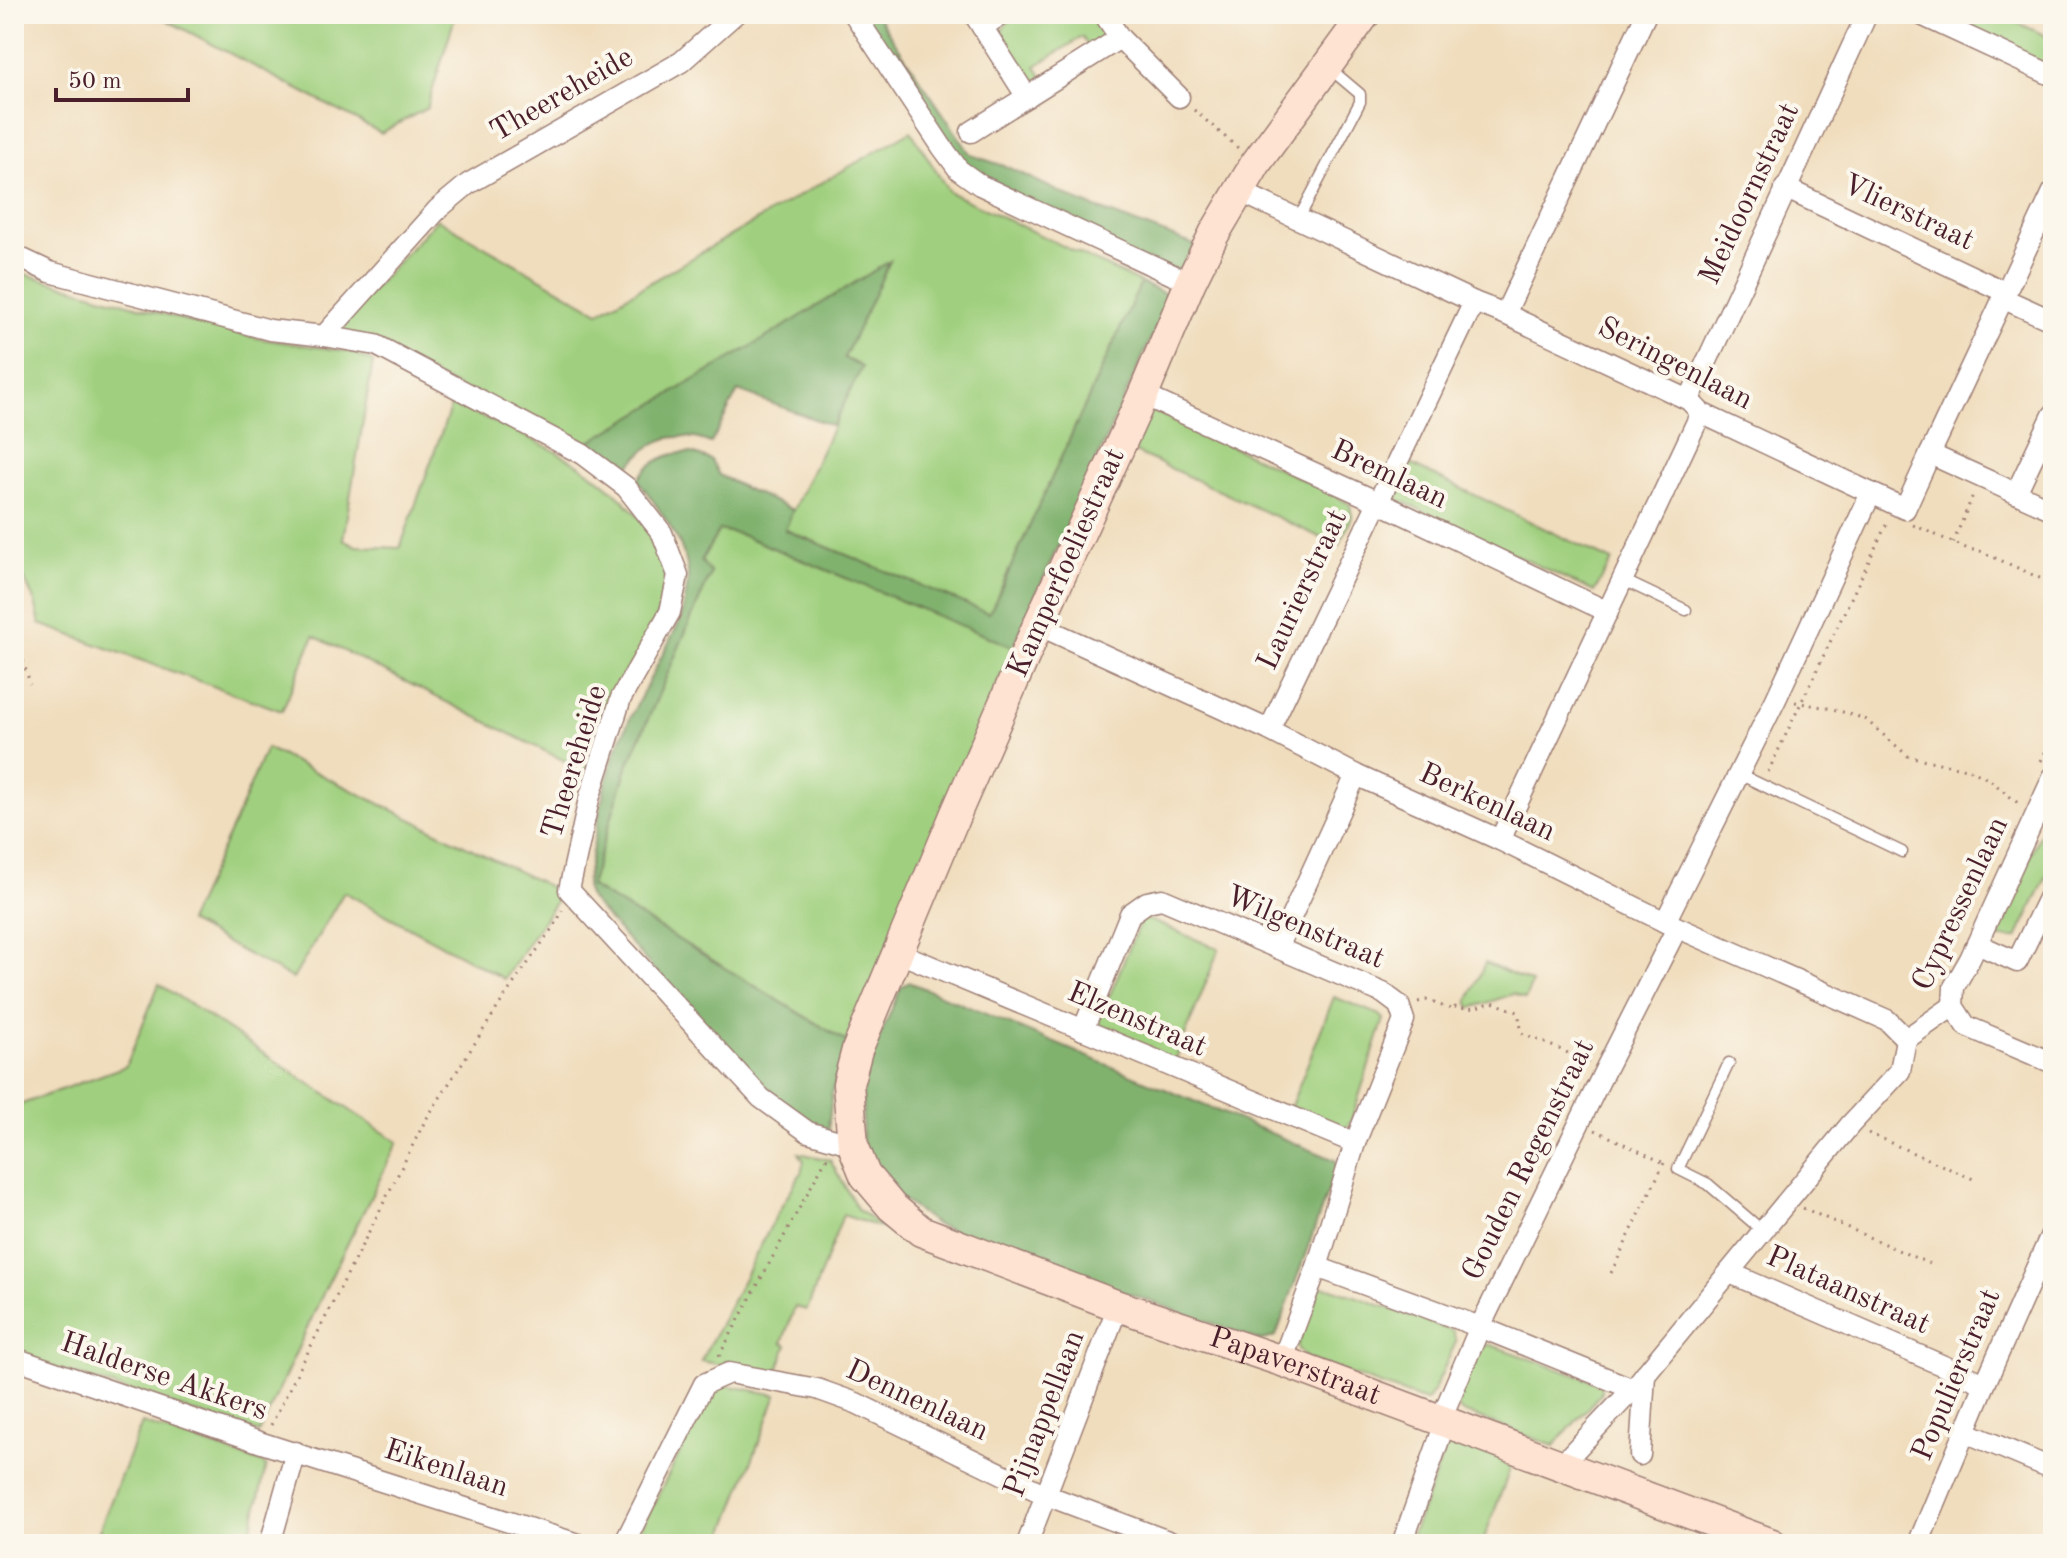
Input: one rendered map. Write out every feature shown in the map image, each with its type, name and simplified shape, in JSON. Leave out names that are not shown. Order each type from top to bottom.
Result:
[{"type":"street","name":"Theereheide","points":[[324,336],[438,209],[468,184],[681,62],[735,14]]},
{"type":"street","points":[[854,14],[959,170],[980,185],[1190,283]]},
{"type":"street","points":[[1002,14],[978,20],[1027,97]]},
{"type":"street","points":[[1104,14],[1120,38],[1179,97]]},
{"type":"street","name":"Kamperfoeliestraat","points":[[853,1145],[848,1084],[857,1050],[1038,625],[1143,395],[1190,283],[1214,234],[1256,163],[1365,14]]},
{"type":"street","points":[[1505,314],[1646,14]]},
{"type":"street","name":"Meidoornstraat","points":[[1500,840],[1623,580],[1785,188],[1867,14]]},
{"type":"street","points":[[1919,14],[2053,76]]},
{"type":"street","points":[[971,132],[1120,38]]},
{"type":"street","name":"Vlierstraat","points":[[1785,188],[2053,321]]},
{"type":"street","name":"Seringenlaan","points":[[1239,191],[1695,406],[1871,493],[1894,510]]},
{"type":"street","points":[[1894,510],[1905,509],[2053,192]]},
{"type":"street","name":"Theereheide","points":[[14,255],[50,272],[270,330],[376,345],[582,454],[626,487],[662,533],[678,575],[670,612],[621,698],[589,799],[569,890]]},
{"type":"street","name":"Laurierstraat","points":[[1269,730],[1474,302]]},
{"type":"street","name":"Bremlaan","points":[[1143,395],[1378,502],[1608,612]]},
{"type":"street","points":[[2016,493],[2053,415]]},
{"type":"street","points":[[1930,454],[2053,510]]},
{"type":"street","name":"Gouden Regenstraat","points":[[1402,1544],[1443,1422],[1480,1327],[1581,1123],[1739,774],[1871,493]]},
{"type":"street","name":"Berkenlaan","points":[[1038,625],[1269,730],[1356,775],[1500,840],[1671,925],[1887,1020],[1906,1039]]},
{"type":"street","points":[[1277,948],[1356,775]]},
{"type":"street","name":"Cypressenlaan","points":[[1906,1039],[1953,1006],[1954,987],[1977,944],[2053,777]]},
{"type":"street","points":[[1977,944],[2017,962],[2053,888]]},
{"type":"street","points":[[569,890],[761,1098],[808,1132],[853,1145]]},
{"type":"street","name":"Wilgenstraat","points":[[1083,1030],[1130,914],[1147,902],[1162,899],[1383,993],[1399,1005],[1404,1020],[1355,1143],[1317,1267],[1282,1361]]},
{"type":"street","name":"Elzenstraat","points":[[897,952],[1355,1143]]},
{"type":"street","points":[[1953,1006],[1966,1026],[2053,1063]]},
{"type":"street","points":[[1560,1466],[1639,1381],[1850,1125],[1900,1071],[1906,1039]]},
{"type":"street","name":"Papaverstraat","points":[[853,1145],[865,1175],[892,1207],[921,1231],[1118,1306],[1282,1361],[1772,1544]]},
{"type":"street","name":"Populierstraat","points":[[1918,1544],[2053,1230]]},
{"type":"street","points":[[1317,1267],[1639,1381]]},
{"type":"street","name":"Plataanstraat","points":[[1730,1273],[1985,1384]]},
{"type":"street","name":"Pijnappellaan","points":[[1027,1544],[1118,1306]]},
{"type":"street","name":"Halderse Akkers","points":[[14,1358],[296,1452]]},
{"type":"street","name":"Dennenlaan","points":[[704,1384],[729,1373],[817,1389],[856,1403],[1046,1495],[1176,1544]]},
{"type":"street","points":[[1639,1381],[1640,1455]]},
{"type":"street","points":[[624,1544],[704,1384]]},
{"type":"street","points":[[1965,1432],[2053,1469]]},
{"type":"street","points":[[270,1544],[296,1452]]},
{"type":"street","name":"Eikenlaan","points":[[296,1452],[578,1544]]},
{"type":"lane","points":[[1299,218],[1360,102],[1360,94],[1327,66]]},
{"type":"lane","points":[[1623,580],[1686,610]]},
{"type":"lane","points":[[1739,774],[1902,852]]},
{"type":"lane","points":[[1729,1063],[1678,1169],[1708,1184],[1764,1232]]},
{"type":"path","points":[[1179,97],[1256,163]]},
{"type":"path","points":[[1953,543],[1981,477]]},
{"type":"path","points":[[1762,785],[1894,510],[1953,543],[1980,551],[2053,584]]},
{"type":"path","points":[[14,630],[30,684]]},
{"type":"path","points":[[1776,699],[1833,709],[1865,719],[1908,756],[1970,770],[1990,780],[2019,805],[2037,812]]},
{"type":"path","points":[[262,1443],[425,1121],[558,920],[569,890]]},
{"type":"path","points":[[1399,1005],[1426,1000],[1453,1010],[1455,1007],[1463,1010],[1476,1009],[1492,1002],[1518,1012],[1522,1033],[1605,1070]]},
{"type":"path","points":[[1581,1123],[1664,1163],[1611,1273]]},
{"type":"path","points":[[1850,1125],[1973,1179]]},
{"type":"path","points":[[704,1384],[826,1159],[853,1145]]},
{"type":"path","points":[[1788,1202],[1932,1265]]},
{"type":"green space","points":[[155,14],[456,14],[427,108],[381,133]]},
{"type":"green space","points":[[859,14],[876,14],[971,155],[1010,168],[1080,202],[1195,245],[1177,280],[961,179]]},
{"type":"green space","points":[[1021,14],[1096,14],[1102,27],[1102,41],[1090,49],[1082,37],[1036,66],[1044,80],[1032,82],[1025,78],[1000,37],[1010,20]]},
{"type":"green space","points":[[1934,14],[1999,14],[2053,39],[2053,70]]},
{"type":"green space","points":[[911,131],[949,192],[1141,283],[988,614],[784,529],[861,368],[843,359],[889,262],[583,446],[341,332],[346,319],[437,219],[599,312]]},
{"type":"green space","points":[[890,261],[844,358],[862,367],[833,426],[738,391],[711,443],[685,437],[662,440],[643,452],[625,472],[583,446],[772,334]]},
{"type":"green space","points":[[14,271],[191,322],[261,339],[351,352],[373,362],[343,539],[356,546],[400,548],[452,403],[543,445],[607,485],[641,520],[661,562],[665,587],[649,636],[601,732],[587,772],[314,636],[282,711],[40,624],[35,602],[14,556]]},
{"type":"green space","points":[[1141,283],[1170,296],[1013,647],[739,534],[719,530],[701,561],[711,573],[626,770],[590,886],[847,1042],[832,1093],[828,1132],[798,1128],[587,893],[586,883],[604,790],[615,752],[681,619],[687,586],[687,563],[677,538],[638,480],[654,463],[668,456],[691,453],[711,460],[719,475],[793,510],[785,530],[988,613]]},
{"type":"green space","points":[[1152,410],[1350,504],[1352,517],[1339,546],[1133,451]]},
{"type":"green space","points":[[1406,462],[1612,561],[1594,592],[1397,499],[1393,491]]},
{"type":"green space","points":[[719,530],[739,534],[1013,647],[847,1042],[590,886],[626,770],[710,574],[701,561]]},
{"type":"green space","points":[[266,748],[558,891],[556,901],[504,979],[344,892],[293,979],[188,922]]},
{"type":"green space","points":[[2053,806],[2053,863],[2017,938],[1999,938],[1997,926]]},
{"type":"green space","points":[[1142,917],[1219,949],[1174,1064],[1096,1028]]},
{"type":"green space","points":[[1485,963],[1532,983],[1525,999],[1513,994],[1471,1008],[1468,1001]]},
{"type":"green space","points":[[909,982],[1335,1160],[1337,1166],[1276,1336],[1261,1341],[937,1225],[889,1190],[862,1145],[863,1085],[901,987]]},
{"type":"green space","points":[[159,984],[398,1142],[326,1287],[259,1433],[14,1355],[14,1107],[126,1066]]},
{"type":"green space","points":[[1334,997],[1384,1019],[1351,1121],[1343,1133],[1289,1111]]},
{"type":"green space","points":[[799,1153],[830,1160],[858,1210],[885,1229],[843,1215],[807,1310],[795,1307],[782,1343],[787,1345],[776,1375],[701,1361],[801,1173],[804,1161]]},
{"type":"green space","points":[[1320,1287],[1335,1289],[1453,1331],[1456,1342],[1426,1401],[1307,1359],[1297,1346]]},
{"type":"green space","points":[[1482,1345],[1491,1345],[1595,1382],[1601,1385],[1601,1393],[1554,1446],[1460,1411],[1456,1401]]},
{"type":"green space","points":[[720,1384],[777,1395],[720,1544],[633,1544],[712,1390]]},
{"type":"green space","points":[[142,1423],[263,1463],[266,1467],[248,1544],[116,1544],[96,1538]]},
{"type":"green space","points":[[1450,1438],[1513,1461],[1482,1544],[1408,1544]]}]
